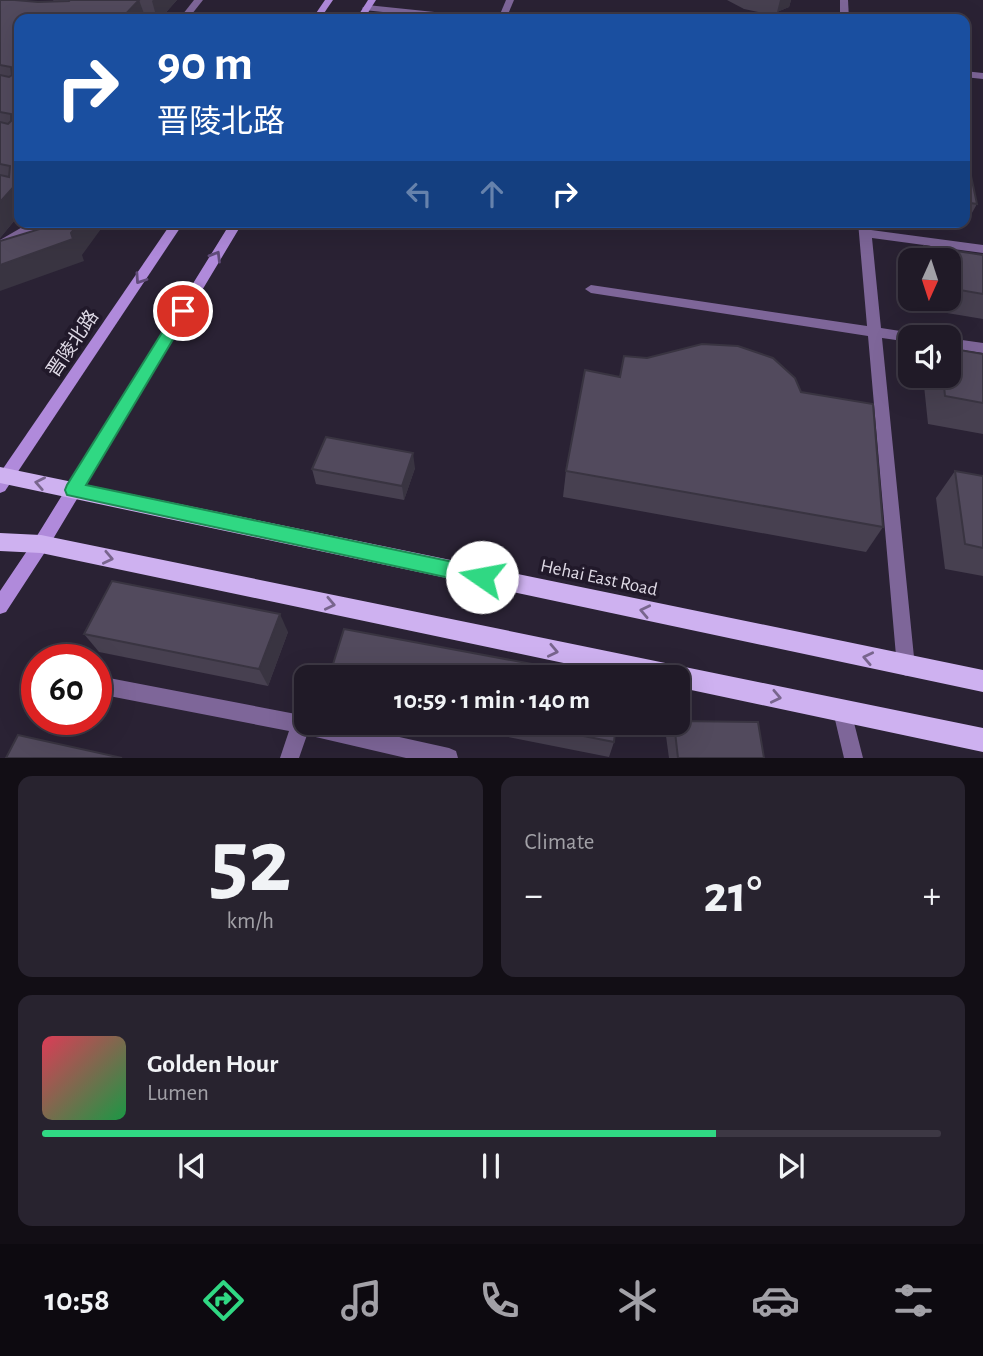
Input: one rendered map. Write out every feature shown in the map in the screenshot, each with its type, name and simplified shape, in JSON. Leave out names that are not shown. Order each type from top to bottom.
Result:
[{"type":"main road","name":"晋陵北路","points":[[2,480],[174,228]]},
{"type":"main road","points":[[0,606],[41,544],[233,228]]},
{"type":"main road","name":"Hehai East Road","points":[[2,480],[74,490],[906,667],[983,681]]},
{"type":"main road","points":[[0,542],[41,544],[983,740]]},
{"type":"street","points":[[187,14],[199,0]]},
{"type":"street","points":[[369,4],[438,14]]},
{"type":"street","points":[[0,245],[33,228]]},
{"type":"street","points":[[864,228],[906,667]]},
{"type":"street","points":[[869,228],[983,249]]},
{"type":"street","points":[[591,289],[898,336]]},
{"type":"street","points":[[961,345],[983,348]]},
{"type":"street","points":[[112,688],[294,723]]},
{"type":"street","points":[[842,711],[854,758]]},
{"type":"street","points":[[289,758],[297,735]]},
{"type":"street","points":[[349,735],[449,758]]},
{"type":"building","points":[[0,0],[139,0],[126,14],[14,14],[14,187],[0,202],[0,175],[9,177],[10,166],[0,164],[0,122],[8,124],[11,114],[0,112],[0,75],[12,75],[11,67],[0,65]]},
{"type":"building","points":[[970,171],[977,204],[970,203]]},
{"type":"building","points":[[75,228],[71,233],[73,239],[0,265],[0,241],[40,229]]},
{"type":"building","points":[[961,252],[983,255],[983,294],[961,290]]},
{"type":"building","points":[[702,344],[738,346],[773,358],[795,378],[801,392],[873,404],[883,527],[566,471],[585,370],[620,377],[624,356],[647,358]]},
{"type":"building","points":[[961,350],[983,354],[983,403],[945,396],[944,388],[961,388]]},
{"type":"building","points":[[326,437],[413,453],[402,486],[312,469]]},
{"type":"building","points":[[955,471],[983,476],[983,548],[965,544]]},
{"type":"building","points":[[112,581],[280,614],[259,669],[84,634]]},
{"type":"building","points":[[344,629],[538,665],[333,665]]},
{"type":"building","points":[[690,721],[758,722],[764,758],[678,758],[675,735],[690,735]]},
{"type":"building","points":[[18,735],[122,758],[6,758]]},
{"type":"building","points":[[579,735],[615,735],[614,742]]},
{"type":"route","points":[[183,311],[74,490],[482,577]]}]
